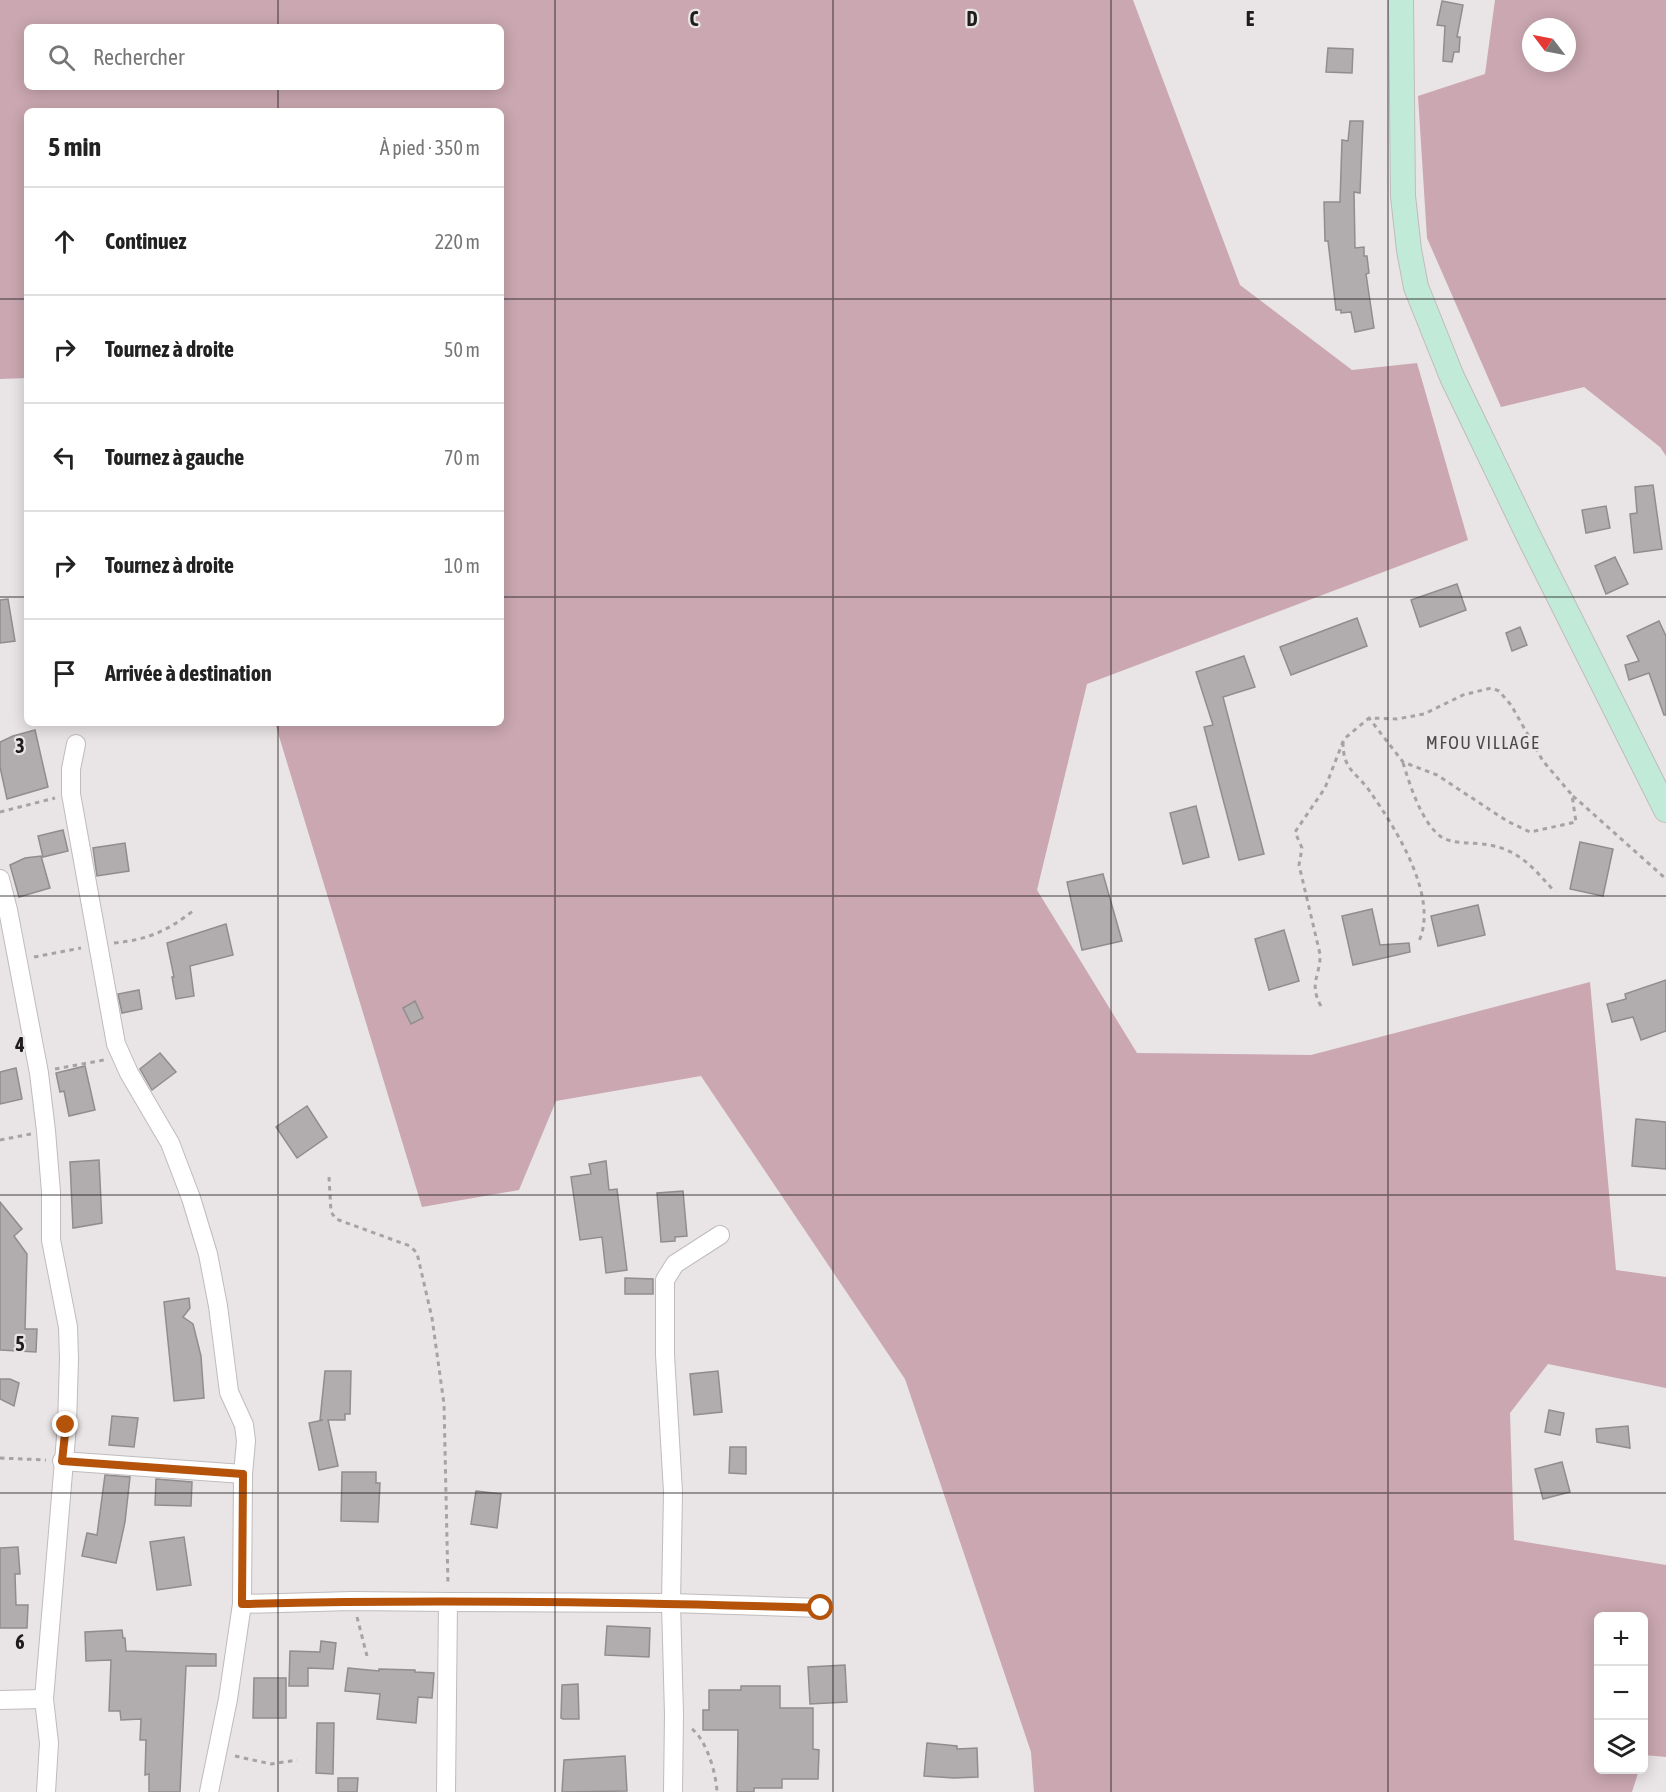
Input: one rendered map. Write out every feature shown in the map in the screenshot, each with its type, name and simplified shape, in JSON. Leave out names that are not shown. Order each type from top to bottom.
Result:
[{"type":"main road","points":[[1401,0],[1403,196],[1416,287],[1452,376],[1536,551],[1666,810]]},
{"type":"street","points":[[76,744],[71,770],[71,794],[116,1044],[120,1056],[170,1143],[191,1198],[208,1254],[218,1306],[229,1392],[244,1425],[246,1441],[243,1474],[242,1604],[228,1699],[209,1792]]},
{"type":"street","points":[[0,879],[39,1073],[51,1192],[51,1240],[65,1308],[69,1359],[66,1425],[44,1700],[49,1743],[46,1792]]},
{"type":"street","points":[[673,1792],[674,1715],[671,1603],[673,1492],[665,1356],[665,1280],[675,1264],[720,1235]]},
{"type":"street","points":[[62,1461],[243,1474]]},
{"type":"street","points":[[242,1604],[352,1601],[671,1603],[821,1608]]},
{"type":"street","points":[[446,1792],[448,1602]]},
{"type":"street","points":[[0,1700],[44,1700]]},
{"type":"path","points":[[1321,1006],[1314,980],[1320,963],[1320,954],[1299,865],[1302,848],[1295,832],[1325,788],[1344,739],[1369,718],[1397,719],[1424,714],[1463,695],[1491,688],[1499,691],[1511,705],[1543,761],[1572,795],[1666,879]]},
{"type":"path","points":[[1369,718],[1403,762],[1417,806],[1439,836],[1447,840],[1492,845],[1518,855],[1525,859],[1555,892]]},
{"type":"path","points":[[1344,739],[1343,756],[1347,764],[1370,792],[1403,846],[1419,879],[1424,897],[1423,933],[1419,941]]},
{"type":"path","points":[[1403,762],[1437,775],[1507,821],[1530,832],[1576,822],[1572,795]]},
{"type":"path","points":[[0,812],[71,794]]},
{"type":"path","points":[[39,1073],[120,1056]]},
{"type":"path","points":[[0,1140],[46,1131]]},
{"type":"path","points":[[329,1178],[331,1212],[336,1219],[410,1246],[417,1253],[432,1318],[444,1404],[448,1602]]},
{"type":"path","points":[[0,1458],[62,1461]]},
{"type":"path","points":[[352,1601],[367,1656]]},
{"type":"path","points":[[674,1715],[698,1735],[716,1774],[717,1792]]},
{"type":"path","points":[[218,1751],[271,1764],[297,1760]]},
{"type":"shaded area","points":[[0,0],[1133,0],[1240,285],[1352,370],[1417,363],[1468,540],[1087,684],[1037,890],[1137,1053],[1311,1055],[1590,982],[1616,1270],[1666,1277],[1666,1388],[1548,1364],[1510,1413],[1514,1540],[1666,1565],[1666,1757],[1648,1755],[1648,1612],[1594,1612],[1594,1774],[1638,1774],[1632,1792],[1034,1792],[1031,1752],[905,1379],[701,1076],[556,1101],[519,1190],[422,1207],[276,726],[504,726],[504,108],[24,108],[24,378],[0,379]]},
{"type":"shaded area","points":[[1495,0],[1666,0],[1666,456],[1660,447],[1584,387],[1501,407],[1427,238],[1418,96],[1485,74]]},
{"type":"building","points":[[1442,1],[1463,5],[1457,37],[1460,37],[1459,52],[1454,52],[1452,62],[1443,61],[1445,26],[1437,25]]},
{"type":"building","points":[[1328,48],[1353,49],[1352,73],[1326,72]]},
{"type":"building","points":[[1350,121],[1363,121],[1360,193],[1354,192],[1355,248],[1364,247],[1364,256],[1367,256],[1369,273],[1366,274],[1374,328],[1355,332],[1351,312],[1341,313],[1341,310],[1336,310],[1328,241],[1325,241],[1324,202],[1340,202],[1342,140],[1348,141]]},
{"type":"building","points":[[1653,485],[1662,549],[1634,553],[1630,514],[1637,513],[1635,487]]},
{"type":"building","points":[[1606,506],[1610,528],[1586,533],[1582,510]]},
{"type":"building","points":[[1615,557],[1628,584],[1606,594],[1595,566]]},
{"type":"building","points":[[1457,584],[1466,610],[1420,627],[1411,600]]},
{"type":"building","points":[[8,599],[15,641],[0,643],[0,600]]},
{"type":"building","points":[[1357,618],[1367,646],[1291,675],[1280,647]]},
{"type":"building","points":[[1659,621],[1666,636],[1666,715],[1664,715],[1649,673],[1629,680],[1625,665],[1639,661],[1627,636]]},
{"type":"building","points":[[1520,627],[1527,645],[1512,651],[1506,633]]},
{"type":"building","points":[[1244,656],[1255,687],[1223,697],[1264,854],[1239,860],[1204,727],[1213,725],[1196,672]]},
{"type":"building","points":[[35,730],[48,787],[7,799],[0,767],[0,742]]},
{"type":"building","points":[[1196,806],[1209,857],[1183,864],[1170,813]]},
{"type":"building","points":[[63,830],[68,851],[43,857],[38,836]]},
{"type":"building","points":[[1580,842],[1613,849],[1603,896],[1570,889]]},
{"type":"building","points":[[125,843],[129,871],[97,876],[93,848]]},
{"type":"building","points":[[41,856],[50,888],[19,897],[10,865],[25,858]]},
{"type":"building","points":[[1103,874],[1122,941],[1082,950],[1067,882]]},
{"type":"building","points":[[1478,905],[1485,935],[1438,946],[1431,916]]},
{"type":"building","points":[[1372,909],[1380,945],[1409,943],[1410,952],[1353,965],[1342,916]]},
{"type":"building","points":[[226,924],[233,955],[190,966],[194,996],[176,999],[167,943]]},
{"type":"building","points":[[1284,930],[1299,981],[1269,990],[1255,939]]},
{"type":"building","points":[[1666,980],[1666,1031],[1641,1040],[1633,1017],[1612,1022],[1607,1004],[1626,999],[1625,994]]},
{"type":"building","points":[[139,990],[142,1009],[122,1013],[118,994]]},
{"type":"building","points":[[415,1001],[423,1018],[411,1024],[403,1008]]},
{"type":"building","points":[[160,1053],[176,1072],[152,1090],[140,1069]]},
{"type":"building","points":[[85,1066],[95,1110],[69,1116],[64,1091],[60,1092],[56,1073]]},
{"type":"building","points":[[16,1068],[22,1099],[0,1104],[0,1072]]},
{"type":"building","points":[[307,1106],[327,1137],[297,1158],[276,1127]]},
{"type":"building","points":[[1636,1119],[1666,1122],[1666,1169],[1632,1166]]},
{"type":"building","points":[[99,1160],[102,1223],[73,1228],[70,1162]]},
{"type":"building","points":[[606,1161],[609,1190],[617,1189],[627,1270],[606,1273],[602,1237],[580,1240],[571,1177],[591,1174],[589,1164]]},
{"type":"building","points":[[683,1191],[687,1236],[675,1237],[675,1241],[661,1242],[657,1193]]},
{"type":"building","points":[[0,1202],[22,1229],[14,1236],[27,1254],[25,1329],[37,1329],[36,1352],[0,1350]]},
{"type":"building","points":[[625,1278],[653,1279],[653,1294],[625,1294]]},
{"type":"building","points":[[189,1298],[190,1308],[183,1317],[193,1324],[201,1356],[204,1398],[174,1401],[164,1302]]},
{"type":"building","points":[[325,1371],[351,1371],[350,1414],[345,1414],[345,1420],[328,1420],[338,1466],[319,1470],[309,1423],[323,1420],[320,1420]]},
{"type":"building","points":[[718,1371],[722,1412],[694,1415],[690,1374]]},
{"type":"building","points":[[0,1379],[10,1379],[19,1383],[14,1406],[0,1399]]},
{"type":"building","points":[[1549,1410],[1564,1413],[1560,1435],[1545,1432]]},
{"type":"building","points":[[112,1416],[138,1418],[134,1447],[109,1445]]},
{"type":"building","points":[[1628,1426],[1630,1448],[1597,1442],[1596,1429]]},
{"type":"building","points":[[730,1447],[746,1447],[746,1474],[729,1473]]},
{"type":"building","points":[[1562,1462],[1570,1492],[1543,1499],[1535,1469]]},
{"type":"building","points":[[342,1472],[376,1472],[376,1483],[380,1483],[378,1522],[341,1521]]},
{"type":"building","points":[[105,1475],[130,1477],[125,1522],[116,1563],[82,1556],[87,1533],[97,1535]]},
{"type":"building","points":[[156,1479],[192,1482],[191,1506],[155,1505]]},
{"type":"building","points":[[476,1491],[501,1494],[497,1528],[471,1524]]},
{"type":"building","points":[[184,1537],[191,1585],[157,1590],[150,1542]]},
{"type":"building","points":[[18,1547],[20,1574],[15,1574],[16,1605],[28,1605],[27,1628],[0,1628],[0,1548]]},
{"type":"building","points":[[607,1626],[650,1628],[649,1657],[605,1655]]},
{"type":"building","points":[[122,1630],[126,1651],[216,1654],[216,1666],[186,1666],[180,1792],[149,1792],[149,1774],[145,1775],[146,1740],[140,1740],[141,1719],[121,1720],[120,1711],[109,1711],[111,1660],[86,1661],[85,1632]]},
{"type":"building","points":[[321,1641],[336,1643],[333,1669],[308,1668],[308,1686],[289,1686],[290,1651],[320,1652]]},
{"type":"building","points":[[845,1665],[847,1702],[810,1704],[808,1667]]},
{"type":"building","points":[[348,1668],[379,1671],[379,1669],[415,1670],[415,1672],[434,1673],[432,1698],[418,1697],[416,1723],[377,1719],[380,1694],[345,1691]]},
{"type":"building","points":[[254,1678],[286,1678],[286,1718],[253,1718]]},
{"type":"building","points":[[578,1684],[579,1719],[563,1719],[561,1718],[562,1685]]},
{"type":"building","points":[[741,1686],[780,1686],[780,1708],[813,1708],[813,1749],[819,1750],[818,1779],[782,1779],[782,1788],[754,1788],[754,1792],[737,1792],[738,1730],[703,1730],[703,1710],[709,1710],[709,1690],[741,1690]]},
{"type":"building","points":[[317,1723],[334,1723],[333,1774],[316,1773]]},
{"type":"building","points":[[927,1743],[957,1746],[957,1749],[977,1748],[978,1777],[924,1776]]},
{"type":"building","points":[[625,1756],[627,1791],[562,1792],[564,1760]]},
{"type":"building","points":[[338,1778],[358,1778],[357,1792],[338,1792]]},
{"type":"district","name":"MFOU VILLAGE","points":[[1483,742]]},
{"type":"route","points":[[66,1425],[62,1461],[243,1474],[242,1604],[352,1601],[671,1603],[821,1608]]}]
